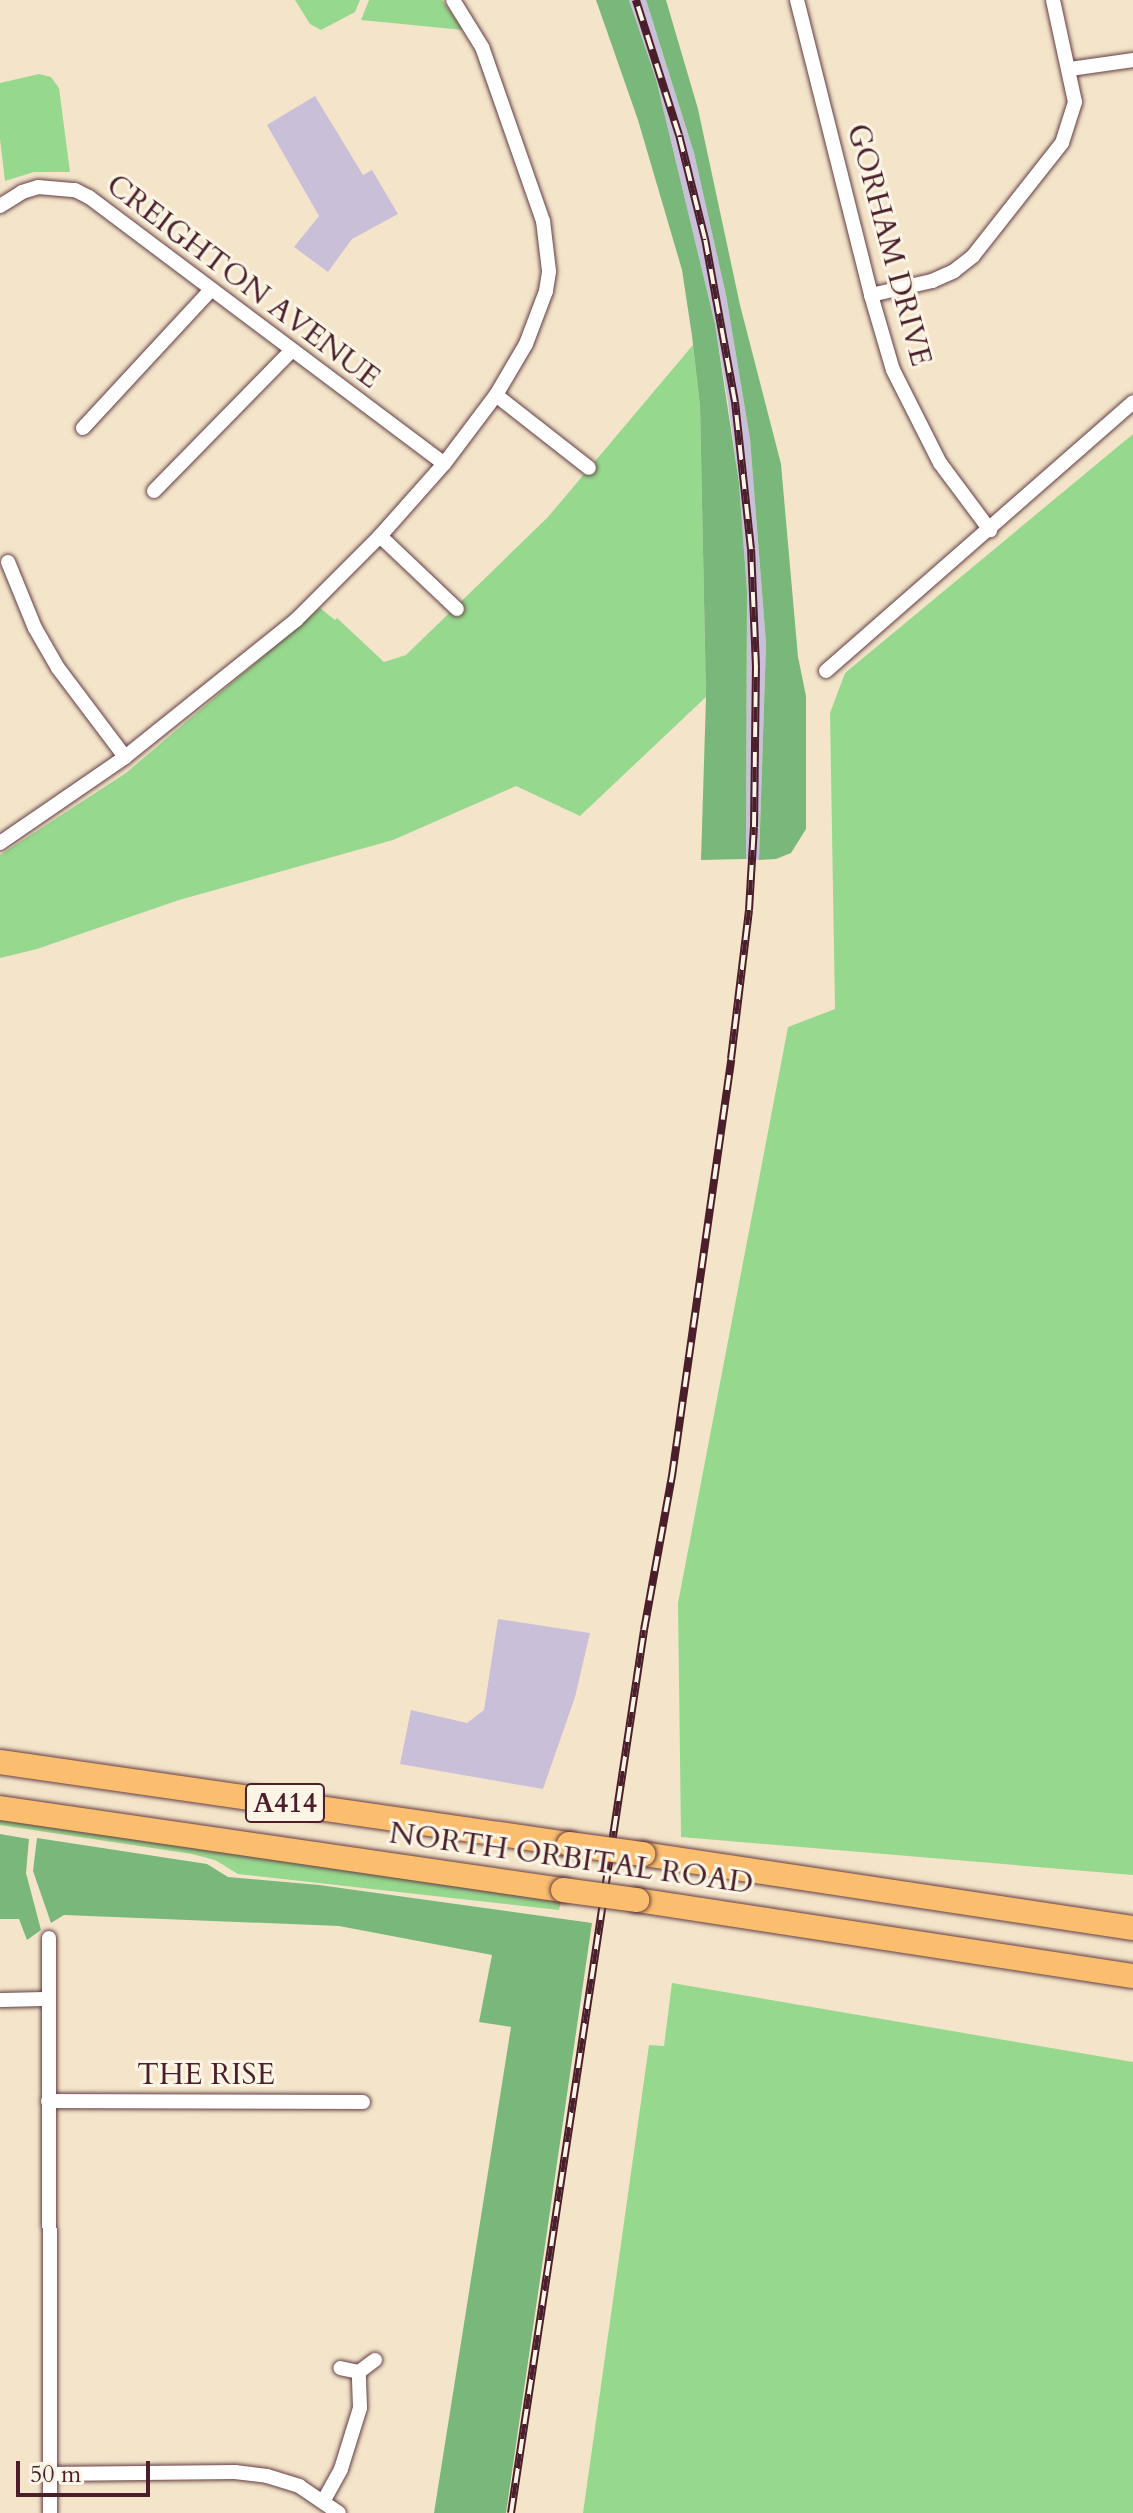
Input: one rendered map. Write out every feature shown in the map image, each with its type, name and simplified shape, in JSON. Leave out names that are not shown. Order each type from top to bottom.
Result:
[{"type":"highway","name":"NORTH ORBITAL ROAD","points":[[0,1762],[1133,1928]]},
{"type":"highway","name":"NORTH ORBITAL ROAD","points":[[0,1808],[637,1900],[1133,1976]]},
{"type":"street","points":[[0,843],[125,757],[296,620],[380,536],[444,464],[496,395],[537,318],[546,291],[547,247],[543,221],[487,60],[453,0]]},
{"type":"street","name":"GORHAM DRIVE","points":[[797,0],[871,295],[893,370],[914,416],[948,474],[990,530]]},
{"type":"street","points":[[871,295],[932,281],[954,271],[973,256],[1062,143],[1075,102],[1053,0]]},
{"type":"street","points":[[1070,69],[1133,60]]},
{"type":"street","name":"CREIGHTON AVENUE","points":[[0,206],[22,192],[38,187],[75,190],[444,464]]},
{"type":"street","points":[[83,428],[211,290]]},
{"type":"street","points":[[154,491],[292,350]]},
{"type":"street","points":[[496,395],[589,468]]},
{"type":"street","points":[[826,671],[1133,402]]},
{"type":"street","points":[[380,536],[457,609]]},
{"type":"street","points":[[8,562],[35,628],[58,668],[125,757]]},
{"type":"street","points":[[49,1938],[50,2513]]},
{"type":"street","points":[[0,2000],[47,1999]]},
{"type":"street","name":"THE RISE","points":[[48,2101],[363,2102]]},
{"type":"street","points":[[340,2368],[359,2372],[375,2360]]},
{"type":"street","points":[[324,2500],[341,2469],[360,2408],[359,2372]]},
{"type":"street","points":[[49,2474],[235,2472],[267,2476],[299,2486],[339,2513]]},
{"type":"shaded area","points":[[629,0],[646,0],[694,153],[726,295],[750,439],[766,643],[759,860],[746,859],[747,591],[739,483],[727,396],[715,324],[656,79]]},
{"type":"shaded area","points":[[315,96],[363,175],[372,170],[398,214],[352,239],[328,272],[294,247],[319,216],[267,125]]},
{"type":"shaded area","points":[[498,1619],[590,1633],[575,1697],[543,1789],[400,1764],[411,1710],[467,1723],[484,1710]]},
{"type":"green space","points":[[295,0],[360,0],[355,12],[321,30],[310,24]]},
{"type":"green space","points":[[369,0],[442,0],[463,30],[361,20]]},
{"type":"green space","points":[[596,0],[629,0],[656,79],[715,324],[739,483],[747,591],[746,859],[701,860],[706,697],[700,406],[692,336],[682,270],[638,120]]},
{"type":"green space","points":[[646,0],[666,0],[698,109],[740,305],[781,464],[798,657],[806,696],[806,829],[791,853],[776,859],[759,860],[766,643],[750,439],[726,295],[694,153]]},
{"type":"green space","points":[[39,74],[51,77],[59,88],[70,172],[34,172],[5,181],[0,139],[0,83]]},
{"type":"green space","points":[[693,345],[700,406],[706,697],[580,816],[516,786],[393,840],[179,900],[37,949],[0,958],[0,855],[126,773],[320,608],[335,620],[337,618],[384,662],[406,655],[548,517]]},
{"type":"green space","points":[[1133,434],[1133,1875],[681,1837],[678,1603],[788,1027],[835,1009],[830,713],[845,673]]},
{"type":"green space","points":[[0,1818],[561,1901],[559,1910],[238,1874],[215,1860],[192,1854],[0,1825]]},
{"type":"green space","points":[[0,1834],[29,1839],[26,1873],[41,1930],[27,1940],[19,1919],[0,1919]]},
{"type":"green space","points":[[37,1838],[207,1864],[228,1877],[319,1885],[592,1923],[506,2513],[434,2513],[511,2027],[479,2022],[492,1955],[339,1926],[64,1915],[51,1923],[33,1871]]},
{"type":"green space","points":[[672,1983],[1133,2062],[1133,2513],[583,2513],[649,2045],[664,2046]]},
{"type":"railway","points":[[511,2513],[644,1630],[672,1476],[731,1059],[749,910],[754,827],[756,667],[751,549],[735,402],[705,239],[679,135],[636,0]]}]
